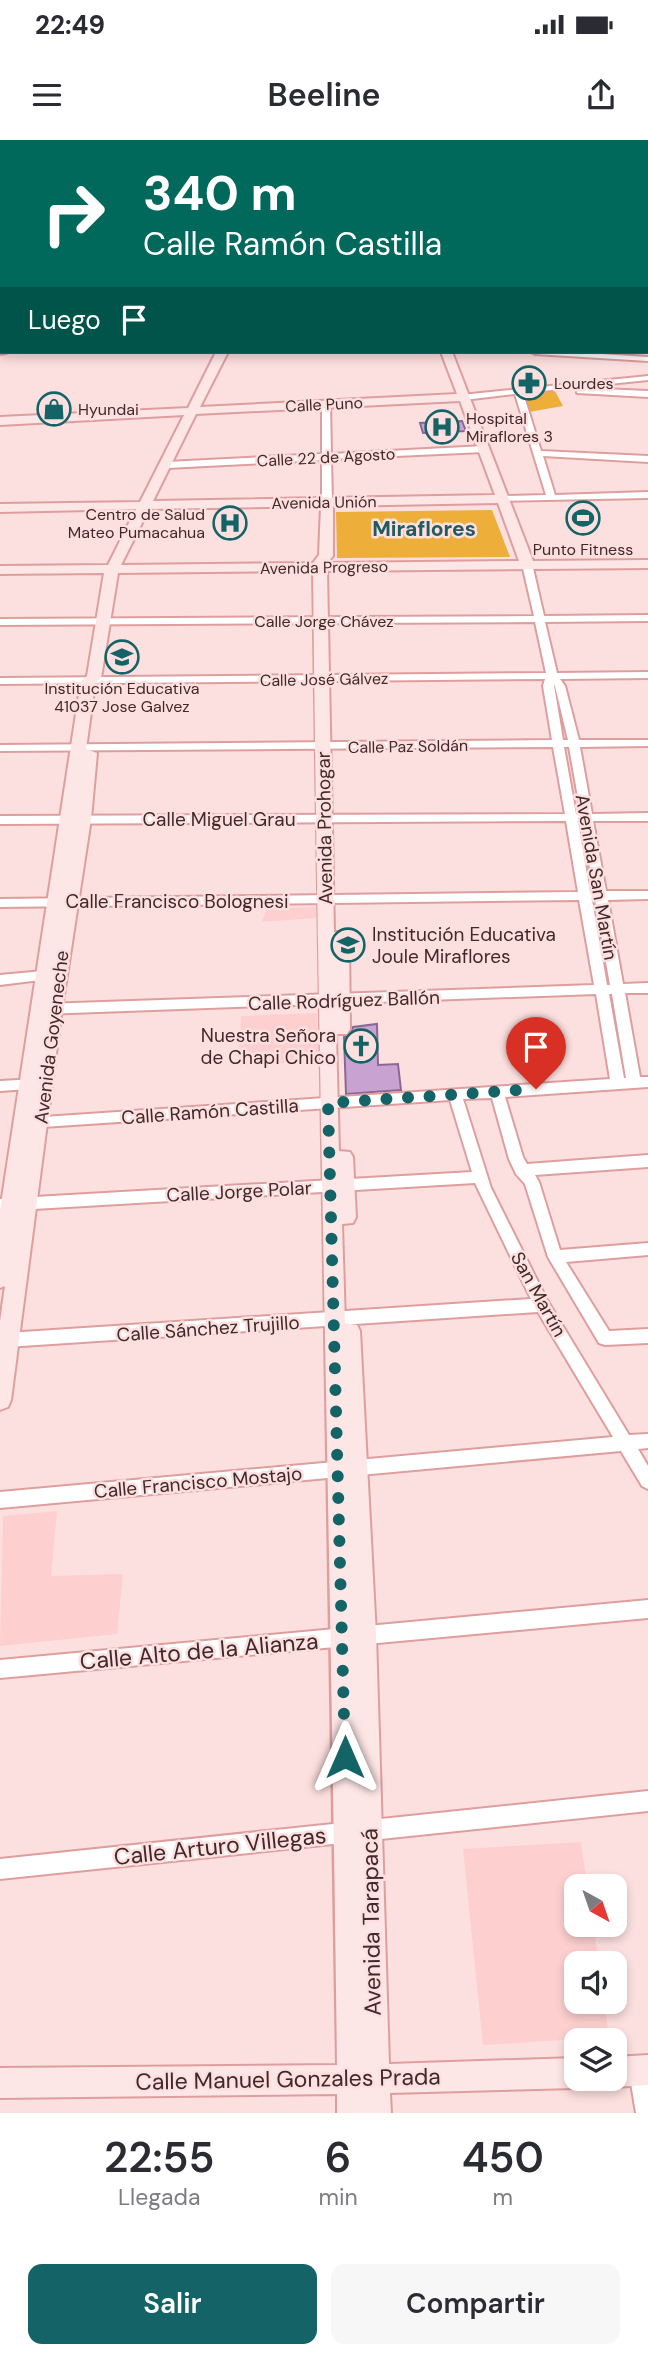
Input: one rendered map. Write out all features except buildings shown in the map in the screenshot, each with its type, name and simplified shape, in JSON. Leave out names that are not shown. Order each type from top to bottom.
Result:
[{"type":"street","points":[[530,140],[542,140]]},
{"type":"street","name":"Avenida Goyeneche","points":[[0,1279],[13,1204],[32,1123],[35,1084],[84,748],[114,565],[147,505],[221,354]]},
{"type":"street","name":"Avenida San Martín","points":[[448,354],[527,562],[552,675],[561,686],[618,990],[641,1082]]},
{"type":"street","points":[[602,354],[636,355],[648,359]]},
{"type":"street","name":"Calle Puno","points":[[0,421],[464,397],[648,379]]},
{"type":"street","points":[[562,387],[597,394],[648,394]]},
{"type":"street","points":[[518,392],[551,497]]},
{"type":"street","name":"Avenida Prohogar","points":[[326,404],[328,457],[325,679],[335,1001],[333,1103]]},
{"type":"street","name":"Calle 22 de Agosto","points":[[167,465],[484,449]]},
{"type":"street","points":[[537,453],[648,458]]},
{"type":"street","name":"Avenida Unión","points":[[0,508],[648,495]]},
{"type":"street","name":"Avenida Progreso","points":[[0,567],[648,562]]},
{"type":"street","name":"Calle Jorge Chávez","points":[[0,622],[648,618]]},
{"type":"street","name":"Avenida San Martín","points":[[552,675],[548,686],[618,1084]]},
{"type":"street","name":"Calle José Gálvez","points":[[0,681],[648,675]]},
{"type":"street","name":"Calle Paz Soldán","points":[[0,748],[648,743]]},
{"type":"street","name":"Calle Miguel Grau","points":[[0,820],[648,817]]},
{"type":"street","name":"Calle Francisco Bolognesi","points":[[0,903],[648,895]]},
{"type":"street","name":"Avenida Goyeneche","points":[[46,1009],[43,976],[62,902]]},
{"type":"street","points":[[0,980],[43,976]]},
{"type":"street","name":"Calle Rodríguez Ballón","points":[[46,1009],[648,988]]},
{"type":"street","name":"Calle Ramón Castilla","points":[[32,1123],[641,1082]]},
{"type":"street","points":[[0,1086],[35,1084]]},
{"type":"street","points":[[497,1092],[521,1170],[532,1182],[555,1257],[606,1338],[648,1336]]},
{"type":"street","name":"San Martín","points":[[455,1095],[478,1177],[542,1305],[648,1481]]},
{"type":"street","name":"Avenida Tarapacá","points":[[333,1103],[354,1637],[363,2079],[352,2113]]},
{"type":"street","points":[[521,1170],[648,1161]]},
{"type":"street","name":"Calle Jorge Polar","points":[[13,1204],[478,1177]]},
{"type":"street","name":"Avenida Goyeneche","points":[[0,1400],[13,1204]]},
{"type":"street","points":[[555,1257],[648,1249]]},
{"type":"street","name":"Calle Sánchez Trujillo","points":[[4,1340],[542,1305]]},
{"type":"street","name":"Calle Francisco Mostajo","points":[[0,1500],[648,1441]]},
{"type":"street","name":"Calle Alto de la Alianza","points":[[0,1670],[648,1609]]},
{"type":"street","name":"Calle Arturo Villegas","points":[[0,1869],[648,1801]]},
{"type":"street","points":[[634,2071],[646,2113]]},
{"type":"street","name":"Calle Manuel Gonzales Prada","points":[[0,2083],[363,2079],[564,2073]]},
{"type":"street","name":"Avenida Tarapacá","points":[[363,2079],[376,2113]]},
{"type":"shaded area","points":[[555,391],[563,406],[529,412],[522,395]]},
{"type":"shaded area","points":[[492,510],[510,557],[337,558],[336,512]]},
{"type":"shaded area","points":[[317,907],[316,918],[262,922],[267,908]]},
{"type":"shaded area","points":[[317,1013],[318,1061],[238,1066],[241,1016]]},
{"type":"shaded area","points":[[57,1511],[51,1576],[123,1574],[117,1634],[0,1646],[3,1516]]},
{"type":"shaded area","points":[[581,1842],[585,1874],[564,1874],[564,1937],[595,1937],[597,1951],[564,1951],[564,2014],[606,2014],[608,2028],[564,2028],[564,2040],[483,2045],[463,1849]]},
{"type":"place","name":"Lourdes","points":[[529,383]]},
{"type":"place","name":"Hyundai","points":[[54,409]]},
{"type":"place","name":"Hospital Miraflores 3","points":[[442,427]]},
{"type":"place","name":"Punto Fitness","points":[[583,518]]},
{"type":"place","name":"Centro de Salud Mateo Pumacahua","points":[[230,523]]},
{"type":"place","name":"Institución Educativa 41037 Jose Galvez","points":[[122,657]]},
{"type":"place","name":"Institución Educativa Joule Miraflores","points":[[348,945]]},
{"type":"place","name":"Nuestra Señora de Chapi Chico","points":[[361,1046]]},
{"type":"district","name":"Miraflores","points":[[424,529]]},
{"type":"route","points":[[345,1757],[344,1637],[328,1103],[536,1089]]}]
